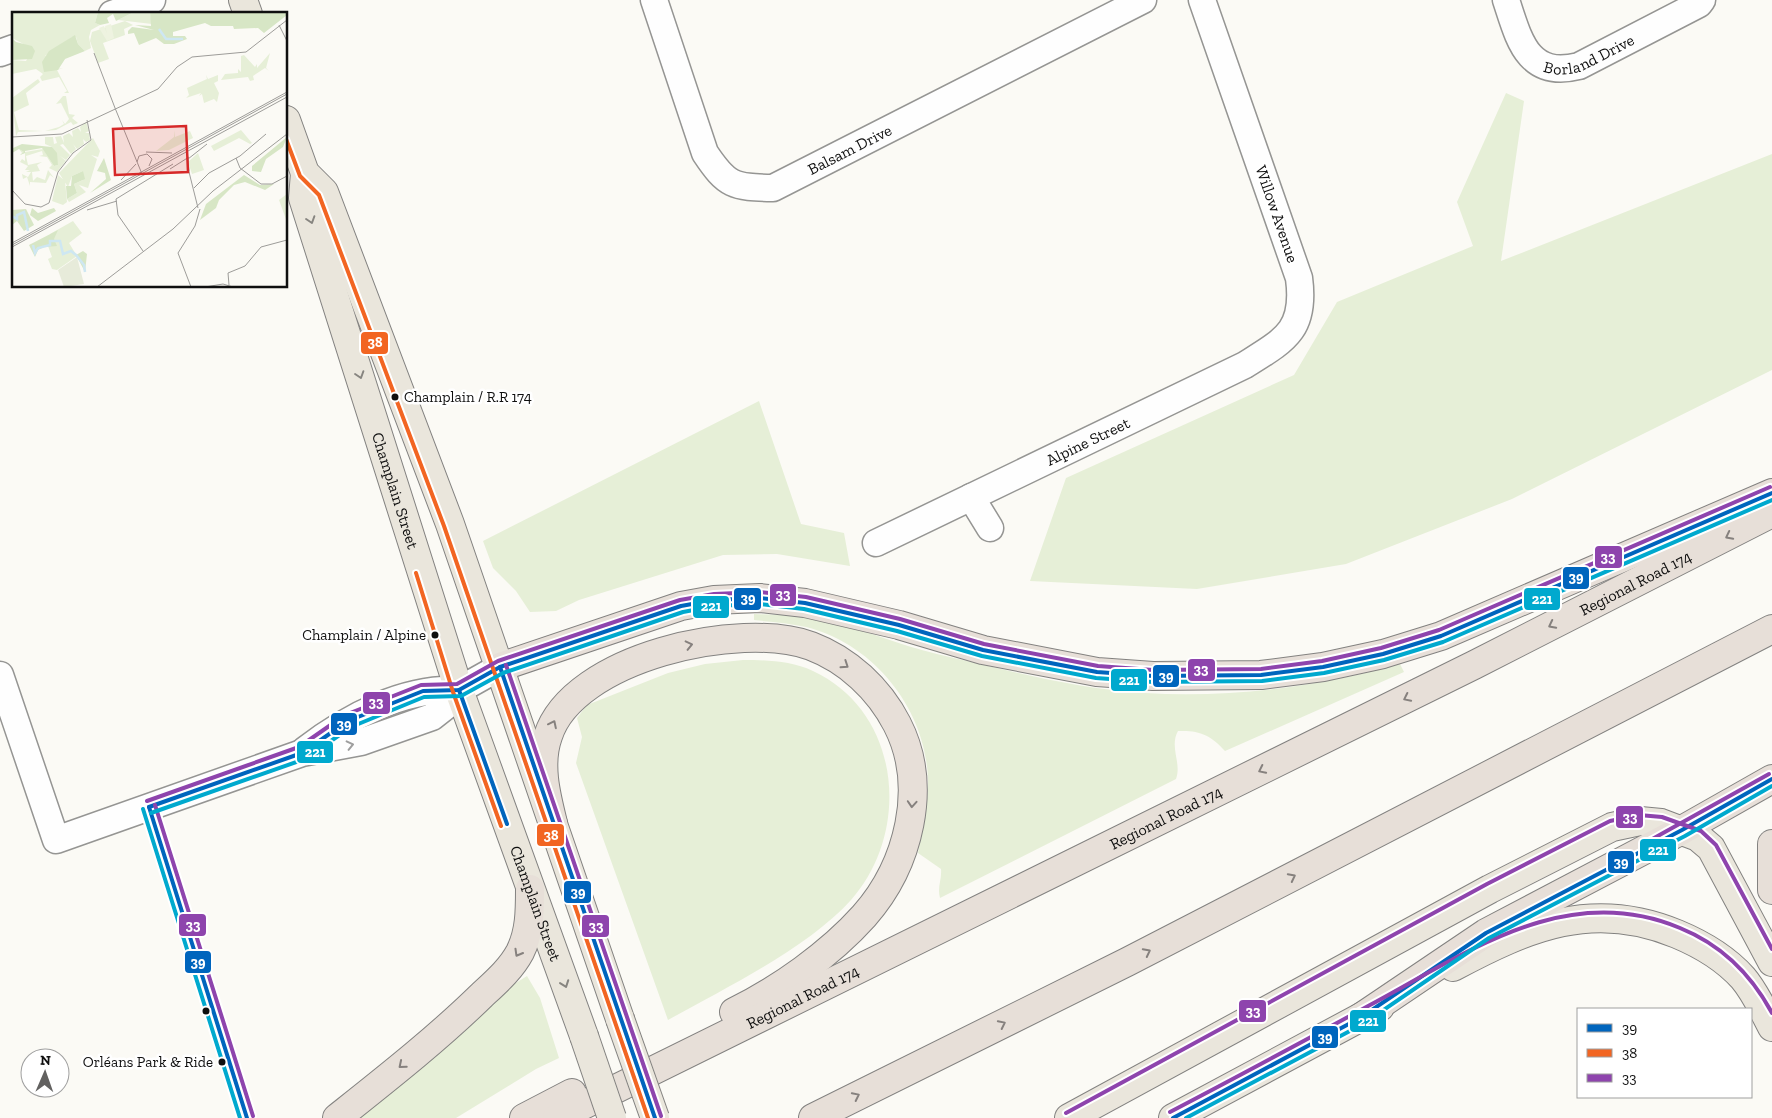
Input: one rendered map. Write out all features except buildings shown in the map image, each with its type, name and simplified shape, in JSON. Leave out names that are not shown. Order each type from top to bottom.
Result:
[{"type":"highway","points":[[500,667],[681,606],[714,600],[760,598],[805,603],[851,613],[983,650],[1096,672],[1153,676],[1261,675],[1323,667],[1383,654],[1441,636],[1772,493]]},
{"type":"highway","name":"Regional Road 174","points":[[557,1118],[1474,665],[1772,514]]},
{"type":"highway","points":[[813,1118],[1127,962],[1772,629]]},
{"type":"highway","points":[[524,1118],[747,1006],[809,965],[842,939],[882,892],[898,862],[908,834],[913,782],[910,757],[902,732],[888,706],[869,683],[844,663],[811,646],[784,639],[750,636],[719,639],[686,646],[616,670],[593,681],[564,706],[548,736],[544,753],[546,797],[553,823]]},
{"type":"highway","points":[[1360,1018],[1486,933],[1682,830],[1772,779]]},
{"type":"highway","points":[[1772,844],[1772,890]]},
{"type":"highway","points":[[337,1118],[458,1019],[506,972],[519,954],[526,939],[529,922],[530,889]]},
{"type":"main road","points":[[243,0],[247,12]]},
{"type":"main road","name":"Champlain Street","points":[[288,125],[306,173],[324,192],[450,524],[655,1118]]},
{"type":"main road","name":"Champlain Street","points":[[306,173],[304,198],[459,690],[612,1118]]},
{"type":"main road","points":[[1069,1118],[1490,889],[1612,827],[1640,821],[1661,823],[1698,837],[1711,848],[1772,962]]},
{"type":"main road","points":[[1173,1118],[1486,950],[1531,931],[1579,918],[1615,917],[1651,923],[1687,938],[1715,953],[1743,978],[1772,1027]]},
{"type":"street","points":[[118,12],[152,0]]},
{"type":"street","name":"Balsam Drive","points":[[654,0],[705,153],[720,175],[740,187],[773,188],[1143,0]]},
{"type":"street","name":"Willow Avenue","points":[[1202,0],[1299,278],[1302,300],[1295,324],[1284,341],[1245,365],[1205,385]]},
{"type":"street","name":"Borland Drive","points":[[1506,0],[1521,44],[1534,60],[1548,68],[1564,70],[1579,66],[1698,4],[1702,0]]},
{"type":"street","points":[[0,53],[12,49]]},
{"type":"street","name":"Alpine Street","points":[[876,543],[1205,385]]},
{"type":"street","points":[[971,497],[990,528]]},
{"type":"street","points":[[0,675],[56,840],[302,753],[337,727],[379,708],[422,691],[459,690],[500,667]]},
{"type":"green space","points":[[1506,93],[1524,101],[1501,261],[1772,154],[1772,370],[1512,499],[1346,564],[1197,589],[1030,581],[1066,478],[1294,375],[1337,302],[1473,246],[1457,202]]},
{"type":"green space","points":[[759,401],[801,524],[844,533],[850,566],[777,554],[723,555],[579,600],[556,611],[530,612],[516,591],[493,568],[483,541]]},
{"type":"green space","points":[[754,614],[816,618],[937,654],[1041,678],[1119,691],[1177,694],[1241,692],[1306,685],[1400,664],[1404,672],[1225,751],[1210,737],[1192,731],[1178,731],[1175,743],[1178,767],[1176,779],[940,898],[941,869],[918,853],[928,790],[925,755],[918,730],[907,706],[893,684],[875,665],[854,648],[831,636],[806,627],[754,620]]},
{"type":"green space","points":[[743,660],[788,663],[813,671],[842,690],[865,714],[880,743],[888,775],[889,808],[883,841],[870,872],[851,900],[833,918],[789,951],[765,966],[668,1020],[576,763],[582,737],[577,718],[587,705],[668,673],[705,664]]},
{"type":"green space","points":[[527,976],[540,998],[559,1058],[536,1069],[456,1118],[350,1118],[511,986]]},
{"type":"transit line","name":"38","points":[[288,144],[300,176],[319,195],[444,526],[648,1118]]},
{"type":"transit line","name":"33","points":[[147,801],[299,747],[345,715],[421,685],[457,684],[498,661],[680,600],[714,594],[760,592],[806,597],[900,619],[984,644],[1098,666],[1153,670],[1261,669],[1322,661],[1381,648],[1439,630],[1770,487]]},
{"type":"transit line","name":"39","points":[[149,807],[302,753],[348,721],[423,691],[459,690],[500,667],[681,606],[714,600],[760,598],[805,603],[899,625],[983,650],[1097,672],[1153,676],[1261,675],[1323,667],[1383,654],[1441,636],[1772,493]]},
{"type":"transit line","name":"221","points":[[151,813],[305,759],[351,727],[424,697],[461,696],[503,673],[683,612],[715,606],[760,604],[804,609],[897,631],[982,656],[1096,678],[1153,682],[1262,681],[1324,673],[1384,660],[1443,642],[1772,500]]},
{"type":"transit line","name":"38","points":[[416,573],[453,692],[501,826]]},
{"type":"transit line","name":"33","points":[[506,665],[661,1116]]},
{"type":"transit line","name":"39","points":[[500,667],[655,1118]]},
{"type":"transit line","name":"39","points":[[459,690],[507,824]]},
{"type":"transit line","name":"33","points":[[1647,842],[1769,774]]},
{"type":"transit line","name":"39","points":[[1173,1118],[1360,1018],[1486,933],[1682,830],[1772,779]]},
{"type":"transit line","name":"221","points":[[1186,1118],[1363,1024],[1489,938],[1685,836],[1772,786]]},
{"type":"transit line","name":"33","points":[[155,805],[253,1116]]},
{"type":"transit line","name":"39","points":[[149,807],[247,1118]]},
{"type":"transit line","name":"221","points":[[143,809],[240,1118]]},
{"type":"transit line","name":"33","points":[[1066,1113],[1487,884],[1610,821],[1639,815],[1662,817],[1701,831],[1716,845],[1772,949]]},
{"type":"transit line","name":"33","points":[[1170,1112],[1443,964],[1519,929],[1557,918],[1597,912],[1638,915],[1680,928],[1709,943],[1734,962],[1755,986],[1772,1013]]},
{"type":"place","name":"Champlain / R.R 174","points":[[395,397]]},
{"type":"place","name":"Champlain / Alpine","points":[[435,635]]},
{"type":"place","name":"Orléans Park & Ride","points":[[222,1062]]}]
